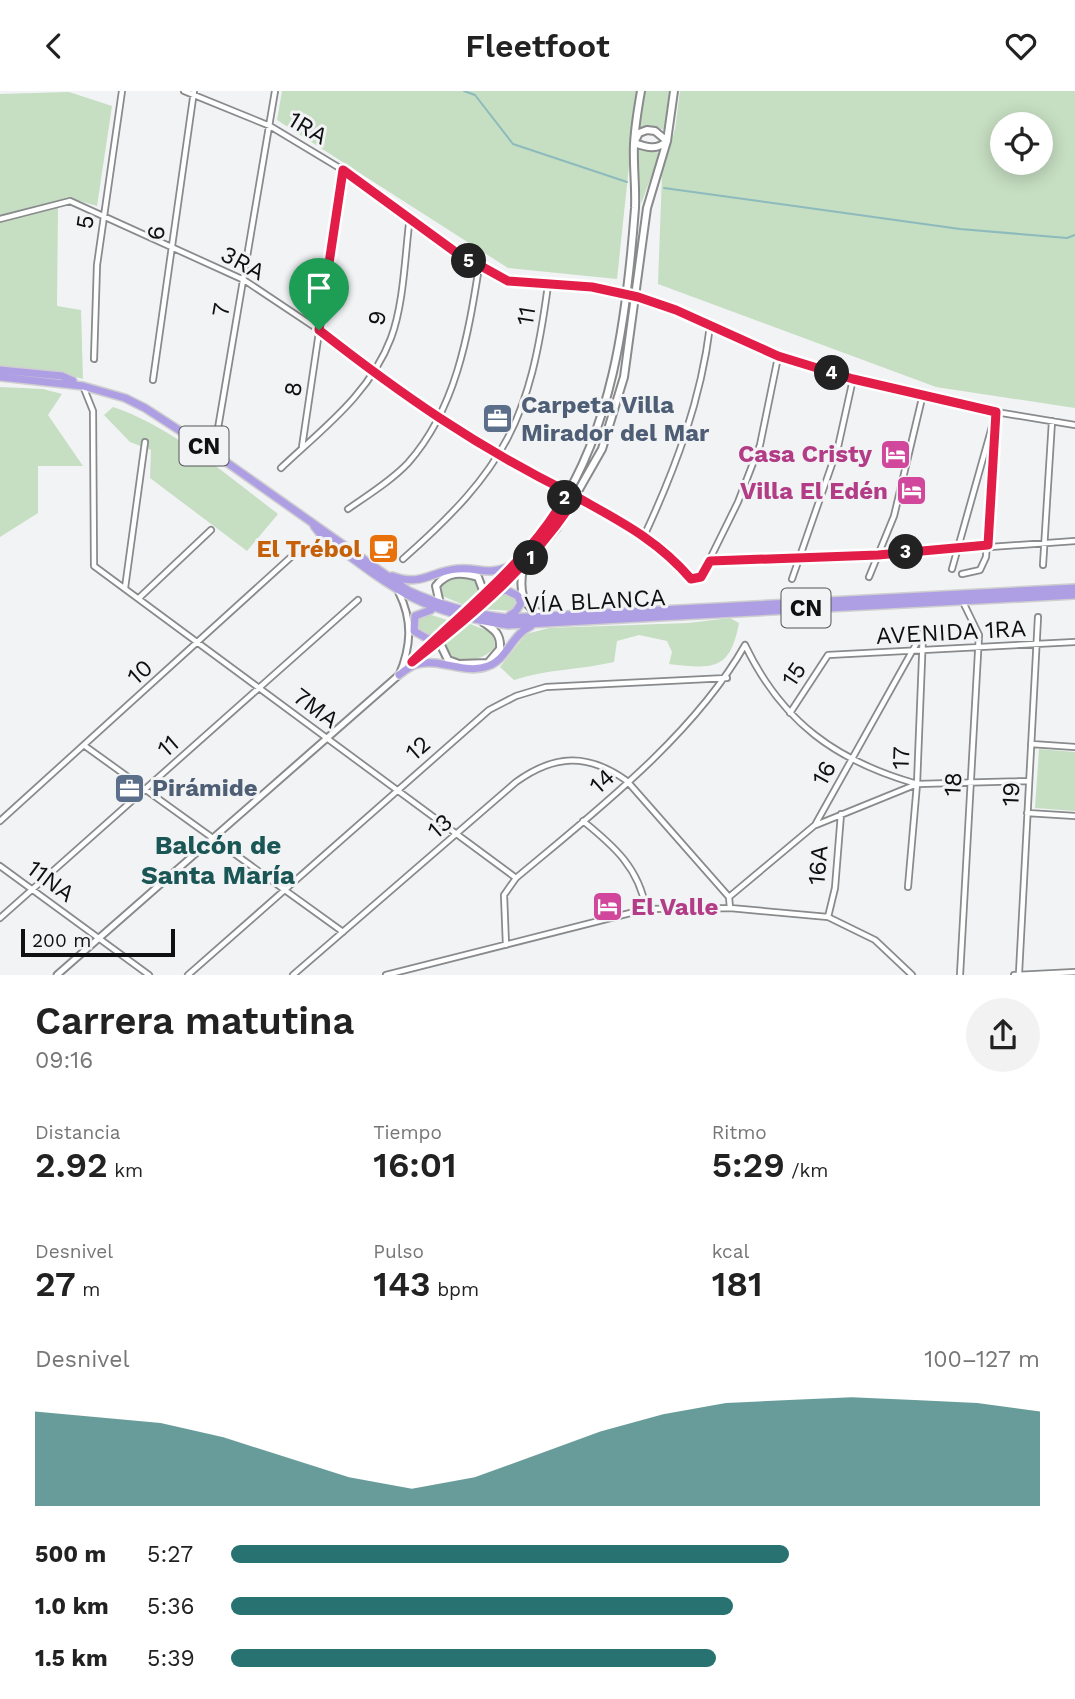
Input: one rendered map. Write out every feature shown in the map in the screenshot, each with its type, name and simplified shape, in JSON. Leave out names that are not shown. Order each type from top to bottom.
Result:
[{"type":"highway","points":[[0,370],[62,376],[83,386]]},
{"type":"highway","name":"VÍA BLANCA","points":[[0,377],[83,386],[145,408],[214,453],[379,571],[438,607],[507,618],[1075,588]]},
{"type":"highway","name":"VÍA BLANCA","points":[[314,526],[321,535],[400,593],[481,621],[508,625],[1075,595]]},
{"type":"highway","points":[[379,571],[416,581],[453,569],[496,573],[512,565]]},
{"type":"highway","points":[[495,593],[506,590],[518,596],[521,603],[507,618]]},
{"type":"highway","points":[[438,607],[419,612],[413,620],[414,631],[421,637],[438,639]]},
{"type":"highway","points":[[399,675],[417,664],[472,669],[490,666],[499,659],[520,631],[537,624]]},
{"type":"main road","points":[[412,662],[474,606],[548,525],[591,445],[612,376],[625,294],[635,206],[634,143],[640,91]]},
{"type":"main road","points":[[474,606],[495,593],[524,566],[557,528],[606,437],[624,377],[638,297],[647,208],[667,141],[674,91]]},
{"type":"main road","points":[[634,143],[639,133],[648,130],[661,134],[667,141]]},
{"type":"main road","points":[[634,143],[649,148],[667,141]]},
{"type":"main road","points":[[524,566],[521,582],[525,603],[531,611],[547,616]]},
{"type":"main road","points":[[438,607],[436,586],[451,574],[464,573],[478,577],[484,593]]},
{"type":"main road","points":[[438,639],[448,660],[459,664],[488,663],[500,649],[501,639],[497,631],[481,621]]},
{"type":"street","name":"5","points":[[94,359],[97,265],[122,91]]},
{"type":"street","name":"1RA","points":[[184,91],[270,126],[343,170],[479,267],[508,281],[592,287],[638,297],[778,356],[853,379],[996,412],[1075,425]]},
{"type":"street","name":"7","points":[[214,453],[275,91]]},
{"type":"street","name":"6","points":[[153,380],[194,93]]},
{"type":"street","name":"8","points":[[302,448],[343,170]]},
{"type":"street","name":"3RA","points":[[0,219],[70,201],[244,280],[319,330],[437,419],[498,457],[645,535],[670,555],[691,579],[701,577],[710,561]]},
{"type":"street","name":"9","points":[[281,468],[341,413],[373,372],[387,348],[395,325],[410,216]]},
{"type":"street","points":[[348,509],[408,463],[437,419],[461,363],[479,267]]},
{"type":"street","name":"11","points":[[403,559],[451,516],[498,457],[520,417],[533,377],[548,285]]},
{"type":"street","points":[[645,535],[670,479],[691,421],[705,368],[710,326]]},
{"type":"street","points":[[778,356],[760,445],[738,502],[710,561],[800,555],[878,555],[958,547],[1075,541]]},
{"type":"street","points":[[792,579],[838,447],[853,379]]},
{"type":"street","name":"7MA","points":[[83,386],[93,411],[94,566],[516,878]]},
{"type":"street","points":[[869,577],[894,516],[923,394]]},
{"type":"street","points":[[962,573],[980,570],[988,545],[996,412]]},
{"type":"street","points":[[951,569],[996,412]]},
{"type":"street","points":[[1043,565],[1052,421]]},
{"type":"street","points":[[125,588],[145,442]]},
{"type":"street","points":[[139,599],[211,530]]},
{"type":"street","name":"10","points":[[0,821],[302,547]]},
{"type":"street","points":[[399,675],[407,657],[410,634],[400,593]]},
{"type":"street","name":"11","points":[[0,918],[358,600]]},
{"type":"street","name":"18","points":[[960,975],[979,635],[962,600]]},
{"type":"street","name":"19","points":[[1016,974],[1038,617]]},
{"type":"street","name":"17","points":[[908,887],[917,784],[924,630]]},
{"type":"street","name":"16","points":[[729,897],[815,825],[924,630]]},
{"type":"street","name":"AVENIDA 1RA","points":[[828,655],[911,653],[1075,642]]},
{"type":"street","name":"14","points":[[506,944],[503,895],[516,878],[627,781],[727,678],[745,645],[762,678],[790,713]]},
{"type":"street","name":"15","points":[[790,713],[828,655]]},
{"type":"street","points":[[57,975],[412,662]]},
{"type":"street","name":"12","points":[[188,975],[489,710],[516,696],[546,687],[727,678]]},
{"type":"street","points":[[790,713],[805,729],[852,759],[880,773],[917,784],[1029,781]]},
{"type":"street","points":[[1031,744],[1075,747]]},
{"type":"street","points":[[85,746],[343,932]]},
{"type":"street","name":"13","points":[[293,975],[536,767],[557,761],[583,760],[607,767],[627,781],[729,897]]},
{"type":"street","points":[[815,825],[917,784]]},
{"type":"street","points":[[1027,813],[1075,816]]},
{"type":"street","name":"16A","points":[[828,918],[835,888],[841,814]]},
{"type":"street","points":[[583,821],[629,863],[642,888],[646,909]]},
{"type":"street","name":"11NA","points":[[0,866],[149,975]]},
{"type":"street","points":[[729,897],[730,908]]},
{"type":"street","points":[[386,975],[646,909],[730,908],[828,918],[875,940],[912,975]]},
{"type":"street","points":[[1016,974],[1075,972]]},
{"type":"green space","points":[[282,91],[637,91],[617,279],[508,268],[277,120]]},
{"type":"green space","points":[[644,91],[669,91],[664,130],[652,126],[639,128]]},
{"type":"green space","points":[[680,91],[1075,91],[1075,408],[936,387],[658,284],[662,175],[675,129]]},
{"type":"green space","points":[[69,92],[112,106],[97,206],[69,198],[0,215],[0,94]]},
{"type":"green space","points":[[640,148],[660,153],[641,204],[637,152]]},
{"type":"green space","points":[[58,207],[57,306],[81,310],[83,379],[53,371],[0,367],[0,222]]},
{"type":"green space","points":[[0,387],[43,389],[62,394],[48,415],[83,466],[38,466],[38,513],[0,537]]},
{"type":"green space","points":[[113,407],[178,439],[278,514],[247,551],[150,478],[151,450],[130,442],[104,415]]},
{"type":"green space","points":[[462,576],[478,580],[478,592],[471,600],[464,605],[440,595],[438,589],[442,582]]},
{"type":"green space","points":[[504,592],[516,598],[513,611],[480,609]]},
{"type":"green space","points":[[425,613],[447,620],[435,634],[423,635],[418,631],[416,620]]},
{"type":"green space","points":[[730,618],[739,623],[730,650],[724,658],[708,666],[669,664],[672,652],[667,641],[639,635],[617,641],[614,662],[514,680],[500,667],[526,634],[549,628],[688,623]]},
{"type":"green space","points":[[465,622],[493,633],[495,647],[490,652],[467,660],[452,656],[446,651],[442,644]]},
{"type":"green space","points":[[1039,749],[1075,752],[1075,811],[1035,808]]},
{"type":"waterway","points":[[464,91],[475,95],[513,144],[627,182]]},
{"type":"waterway","points":[[664,188],[960,229],[1067,238],[1075,235]]},
{"type":"place","name":"Carpeta Villa Mirador del Mar","points":[[498,419]]},
{"type":"place","name":"Casa Cristy","points":[[895,454]]},
{"type":"place","name":"Villa El Edén","points":[[911,491]]},
{"type":"place","name":"El Trébol","points":[[384,549]]},
{"type":"place","name":"Pirámide","points":[[129,788]]},
{"type":"place","name":"El Valle","points":[[608,907]]},
{"type":"district","name":"Balcón de Santa María","points":[[218,860]]},
{"type":"route","points":[[319,330],[343,170],[410,216],[454,251],[508,281],[592,287],[638,297],[676,310],[778,356],[853,379],[996,412],[988,545],[878,555],[800,555],[710,561],[701,577],[696,580],[691,579],[670,555],[645,535],[568,492],[548,525],[512,565],[412,662],[524,566],[557,528],[576,497],[568,492],[498,457],[437,419],[319,330]]}]
